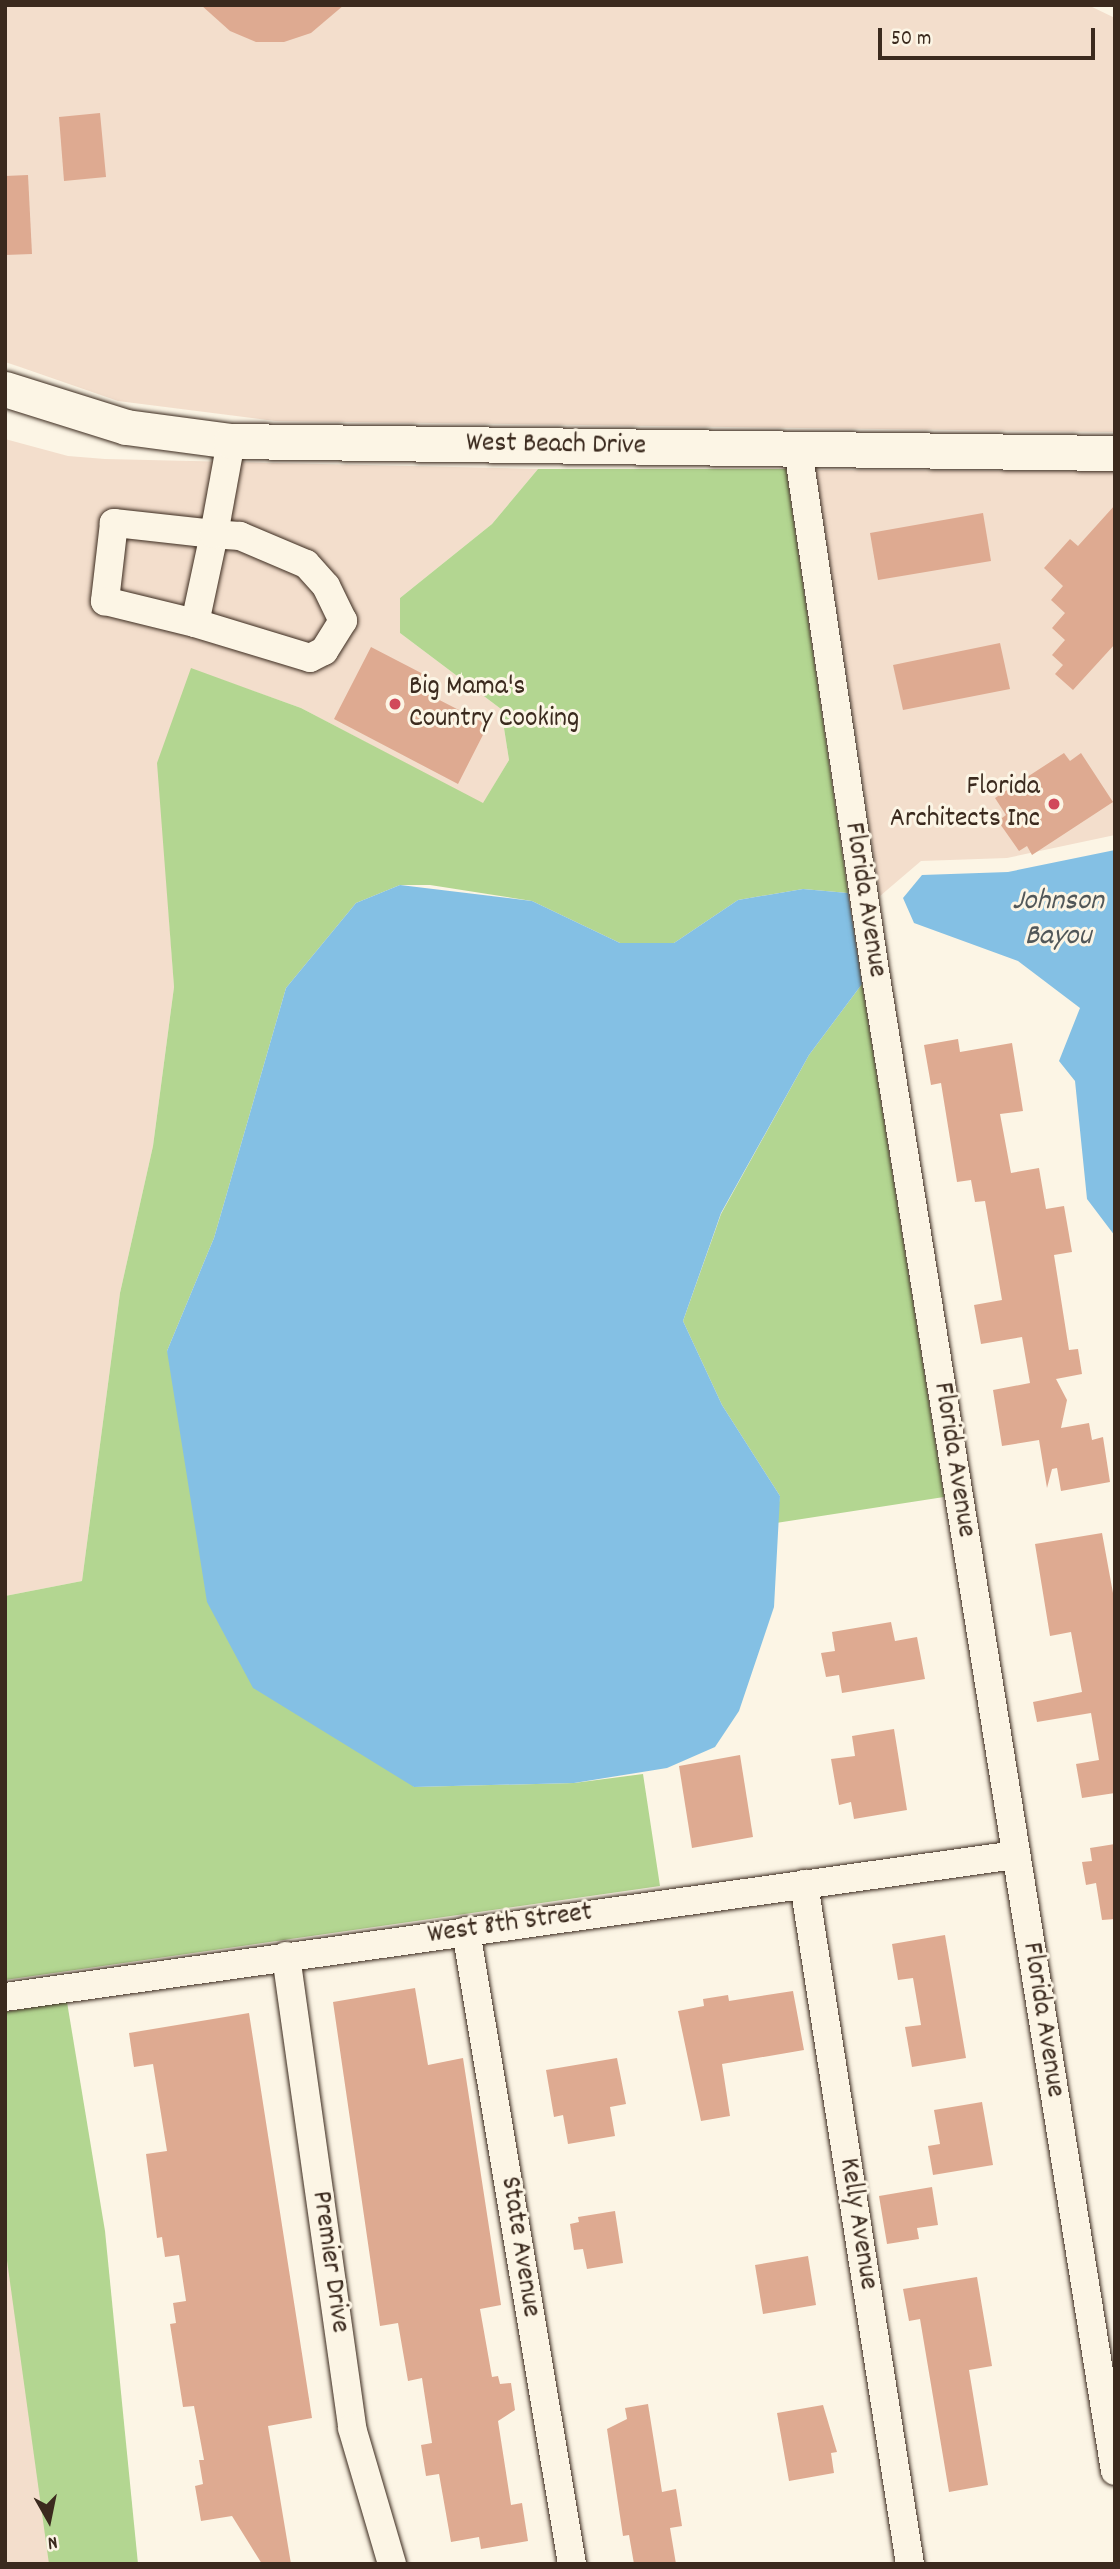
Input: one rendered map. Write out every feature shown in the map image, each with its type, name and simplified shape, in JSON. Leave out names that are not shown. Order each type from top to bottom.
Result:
[{"type":"main road","name":"West Beach Drive","points":[[5,389],[126,427],[231,441],[1115,453]]},
{"type":"street","points":[[195,624],[231,441]]},
{"type":"street","name":"Florida Avenue","points":[[798,449],[875,971],[1115,2471]]},
{"type":"street","points":[[114,523],[214,534],[240,536],[306,564],[326,586],[343,621],[324,651],[310,658],[105,601],[114,523]]},
{"type":"street","name":"West 8th Street","points":[[5,1997],[1015,1855]]},
{"type":"street","name":"Kelly Avenue","points":[[804,1884],[910,2564]]},
{"type":"street","name":"State Avenue","points":[[466,1931],[572,2564]]},
{"type":"street","name":"Premier Drive","points":[[286,1956],[352,2428],[392,2564]]},
{"type":"shaded area","points":[[5,5],[1088,5],[1115,18],[1115,432],[275,421],[118,401],[5,362]]},
{"type":"shaded area","points":[[5,439],[68,456],[105,459],[538,469],[492,524],[400,598],[400,633],[501,709],[509,760],[483,804],[301,708],[191,669],[167,887],[174,987],[153,1146],[120,1293],[82,1581],[5,1596]]},
{"type":"shaded area","points":[[816,470],[1115,471],[1115,835],[1007,858],[921,861],[880,896]]},
{"type":"shaded area","points":[[5,2214],[61,2564],[5,2564]]},
{"type":"green space","points":[[538,469],[786,469],[848,893],[803,889],[738,900],[674,943],[620,943],[532,901],[430,885],[400,885],[356,903],[286,988],[214,1238],[167,1351],[414,1787],[574,1783],[643,1774],[660,1886],[5,1980],[5,1596],[82,1581],[120,1293],[153,1146],[174,987],[157,763],[191,668],[301,708],[483,803],[509,760],[501,709],[400,633],[400,598],[492,524]]},
{"type":"green space","points":[[862,984],[944,1497],[776,1523],[780,1496],[722,1405],[683,1321],[721,1214],[809,1055]]},
{"type":"green space","points":[[67,2002],[105,2231],[138,2564],[49,2564],[5,2246],[5,2012]]},
{"type":"water","name":"Johnson Bayou","points":[[1115,850],[1115,1236],[1087,1199],[1075,1081],[1059,1061],[1080,1008],[1018,961],[914,923],[903,898],[922,875],[1008,872]]},
{"type":"water","points":[[400,885],[532,901],[620,943],[674,943],[738,900],[803,889],[848,893],[862,984],[809,1055],[721,1213],[683,1321],[722,1405],[780,1496],[774,1607],[739,1711],[715,1747],[667,1768],[574,1783],[414,1787],[253,1688],[207,1602],[167,1351],[214,1238],[286,988],[356,903]]},
{"type":"building","points":[[201,5],[344,5],[311,33],[284,42],[256,42],[230,31]]},
{"type":"building","points":[[100,113],[106,177],[64,181],[59,117]]},
{"type":"building","points":[[28,175],[32,254],[5,255],[5,176]]},
{"type":"building","points":[[1115,505],[1115,644],[1073,690],[1055,674],[1063,665],[1052,655],[1065,640],[1052,628],[1065,613],[1051,600],[1063,586],[1044,568],[1070,539],[1078,546]]},
{"type":"building","points":[[983,513],[991,561],[878,580],[870,533]]},
{"type":"building","points":[[1000,643],[1010,689],[903,710],[893,665]]},
{"type":"building","name":"Big Mama's Country Cooking","points":[[371,647],[427,676],[420,690],[488,725],[458,784],[334,719]]},
{"type":"building","name":"Florida Architects Inc","points":[[1064,753],[1070,761],[1081,753],[1113,802],[1032,855],[1027,846],[1019,851],[998,821],[1006,815],[995,798]]},
{"type":"building","points":[[958,1039],[960,1052],[1012,1043],[1023,1111],[1000,1114],[1011,1173],[1039,1168],[1046,1209],[1064,1206],[1072,1252],[1054,1255],[1069,1350],[1078,1349],[1082,1374],[1056,1379],[1067,1400],[1061,1428],[1089,1423],[1092,1440],[1103,1437],[1110,1482],[1061,1491],[1057,1468],[1052,1469],[1047,1488],[1039,1440],[1002,1446],[993,1390],[1030,1383],[1022,1337],[981,1344],[974,1305],[1002,1300],[985,1201],[975,1202],[971,1180],[957,1182],[941,1083],[931,1085],[924,1045]]},
{"type":"building","points":[[1102,1533],[1115,1604],[1115,1793],[1082,1798],[1076,1764],[1099,1760],[1091,1713],[1037,1722],[1033,1702],[1082,1692],[1071,1632],[1050,1636],[1035,1544]]},
{"type":"building","points":[[891,1622],[895,1641],[917,1637],[925,1679],[842,1693],[839,1675],[826,1677],[821,1653],[835,1651],[832,1632]]},
{"type":"building","points":[[894,1729],[907,1810],[854,1819],[851,1802],[839,1805],[831,1759],[855,1756],[852,1736]]},
{"type":"building","points":[[740,1755],[753,1837],[692,1848],[679,1766]]},
{"type":"building","points":[[1115,1844],[1115,1919],[1102,1920],[1096,1883],[1086,1885],[1082,1862],[1092,1861],[1090,1848]]},
{"type":"building","points":[[945,1935],[966,2058],[912,2067],[905,2027],[921,2025],[913,1978],[898,1980],[892,1944]]},
{"type":"building","points":[[415,1988],[428,2065],[463,2058],[501,2305],[480,2309],[492,2377],[498,2376],[500,2384],[511,2383],[515,2410],[498,2421],[511,2505],[522,2503],[528,2541],[481,2549],[479,2537],[451,2542],[439,2474],[426,2476],[421,2445],[432,2443],[422,2378],[408,2381],[398,2323],[380,2326],[333,2002]]},
{"type":"building","points":[[793,1991],[804,2050],[722,2064],[730,2116],[701,2121],[678,2011],[704,2006],[703,1999],[728,1995],[729,2001]]},
{"type":"building","points":[[249,2013],[312,2418],[268,2426],[291,2564],[262,2564],[232,2516],[201,2521],[195,2486],[203,2484],[199,2460],[204,2460],[194,2406],[183,2407],[170,2324],[176,2323],[173,2303],[186,2301],[179,2255],[165,2257],[162,2237],[157,2238],[146,2154],[167,2151],[153,2064],[134,2067],[129,2033]]},
{"type":"building","points":[[617,2058],[626,2104],[610,2107],[615,2136],[568,2144],[563,2115],[554,2117],[546,2070]]},
{"type":"building","points":[[982,2102],[993,2165],[933,2175],[928,2146],[940,2144],[934,2110]]},
{"type":"building","points":[[932,2187],[938,2225],[917,2228],[919,2239],[887,2244],[879,2196]]},
{"type":"building","points":[[615,2211],[623,2263],[587,2269],[583,2249],[574,2250],[570,2224],[579,2222],[578,2217]]},
{"type":"building","points":[[808,2256],[816,2305],[763,2314],[755,2265]]},
{"type":"building","points":[[977,2277],[992,2366],[969,2370],[988,2485],[949,2492],[920,2319],[909,2321],[903,2289]]},
{"type":"building","points":[[648,2404],[662,2492],[676,2489],[682,2526],[670,2528],[676,2564],[634,2564],[629,2535],[623,2536],[607,2429],[627,2419],[625,2408]]},
{"type":"building","points":[[823,2405],[837,2452],[831,2453],[834,2473],[789,2481],[777,2413]]},
{"type":"place","name":"Big Mama's Country Cooking","points":[[395,704]]},
{"type":"place","name":"Florida Architects Inc","points":[[1054,804]]}]
